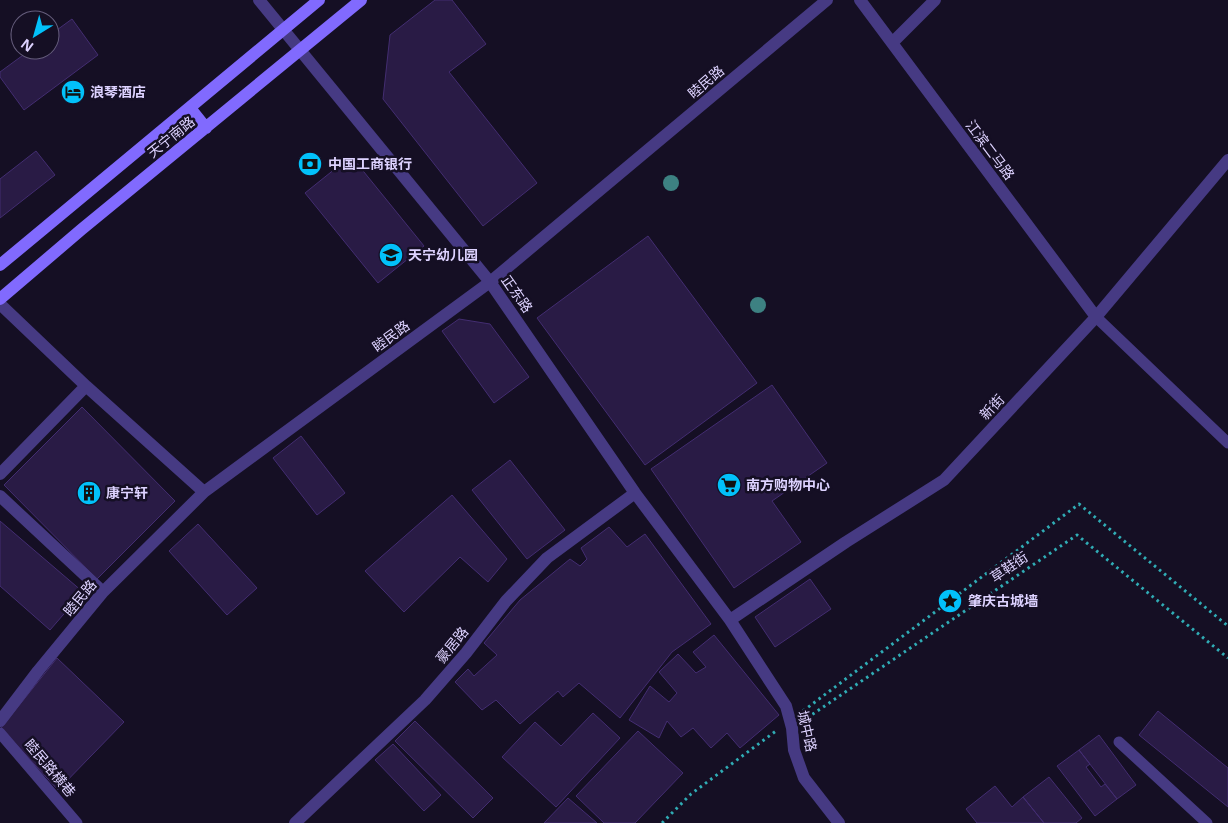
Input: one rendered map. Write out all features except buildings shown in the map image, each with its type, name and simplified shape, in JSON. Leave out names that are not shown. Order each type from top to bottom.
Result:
[{"type":"main road","name":"天宁南路","points":[[0,265],[319,0]]},
{"type":"main road","name":"天宁南路","points":[[0,299],[82,229],[361,0]]},
{"type":"main road","points":[[190,108],[206,128]]},
{"type":"street","name":"正东路","points":[[260,0],[490,282],[635,494],[730,620]]},
{"type":"street","name":"睦民路","points":[[0,721],[38,671],[103,592],[204,492],[490,282],[827,0]]},
{"type":"street","name":"江滨二马路","points":[[860,0],[1096,317]]},
{"type":"street","points":[[892,43],[936,0]]},
{"type":"street","name":"新街","points":[[730,620],[846,542],[944,480],[1096,317],[1228,160]]},
{"type":"street","points":[[0,304],[86,386],[204,492]]},
{"type":"street","points":[[0,474],[86,386]]},
{"type":"street","name":"豪居路","points":[[295,823],[425,700],[506,601],[547,558],[635,494]]},
{"type":"street","points":[[0,496],[103,592]]},
{"type":"street","name":"城中路","points":[[730,620],[786,706],[791,724],[794,750],[804,778],[839,823]]},
{"type":"lane","points":[[1096,317],[1228,443]]},
{"type":"lane","name":"睦民路横巷","points":[[0,733],[77,823]]},
{"type":"lane","points":[[1119,742],[1207,823]]},
{"type":"path","points":[[662,823],[691,794],[791,724],[1079,504],[1228,626]]},
{"type":"path","name":"草鞋街","points":[[791,724],[1077,535],[1228,658]]},
{"type":"place","name":"浪琴酒店","points":[[73,92]]},
{"type":"place","name":"中国工商银行","points":[[310,164]]},
{"type":"place","name":"天宁幼儿园","points":[[391,255]]},
{"type":"place","name":"南方购物中心","points":[[729,485]]},
{"type":"place","name":"康宁轩","points":[[89,493]]},
{"type":"place","name":"肇庆古城墙","points":[[950,601]]}]
